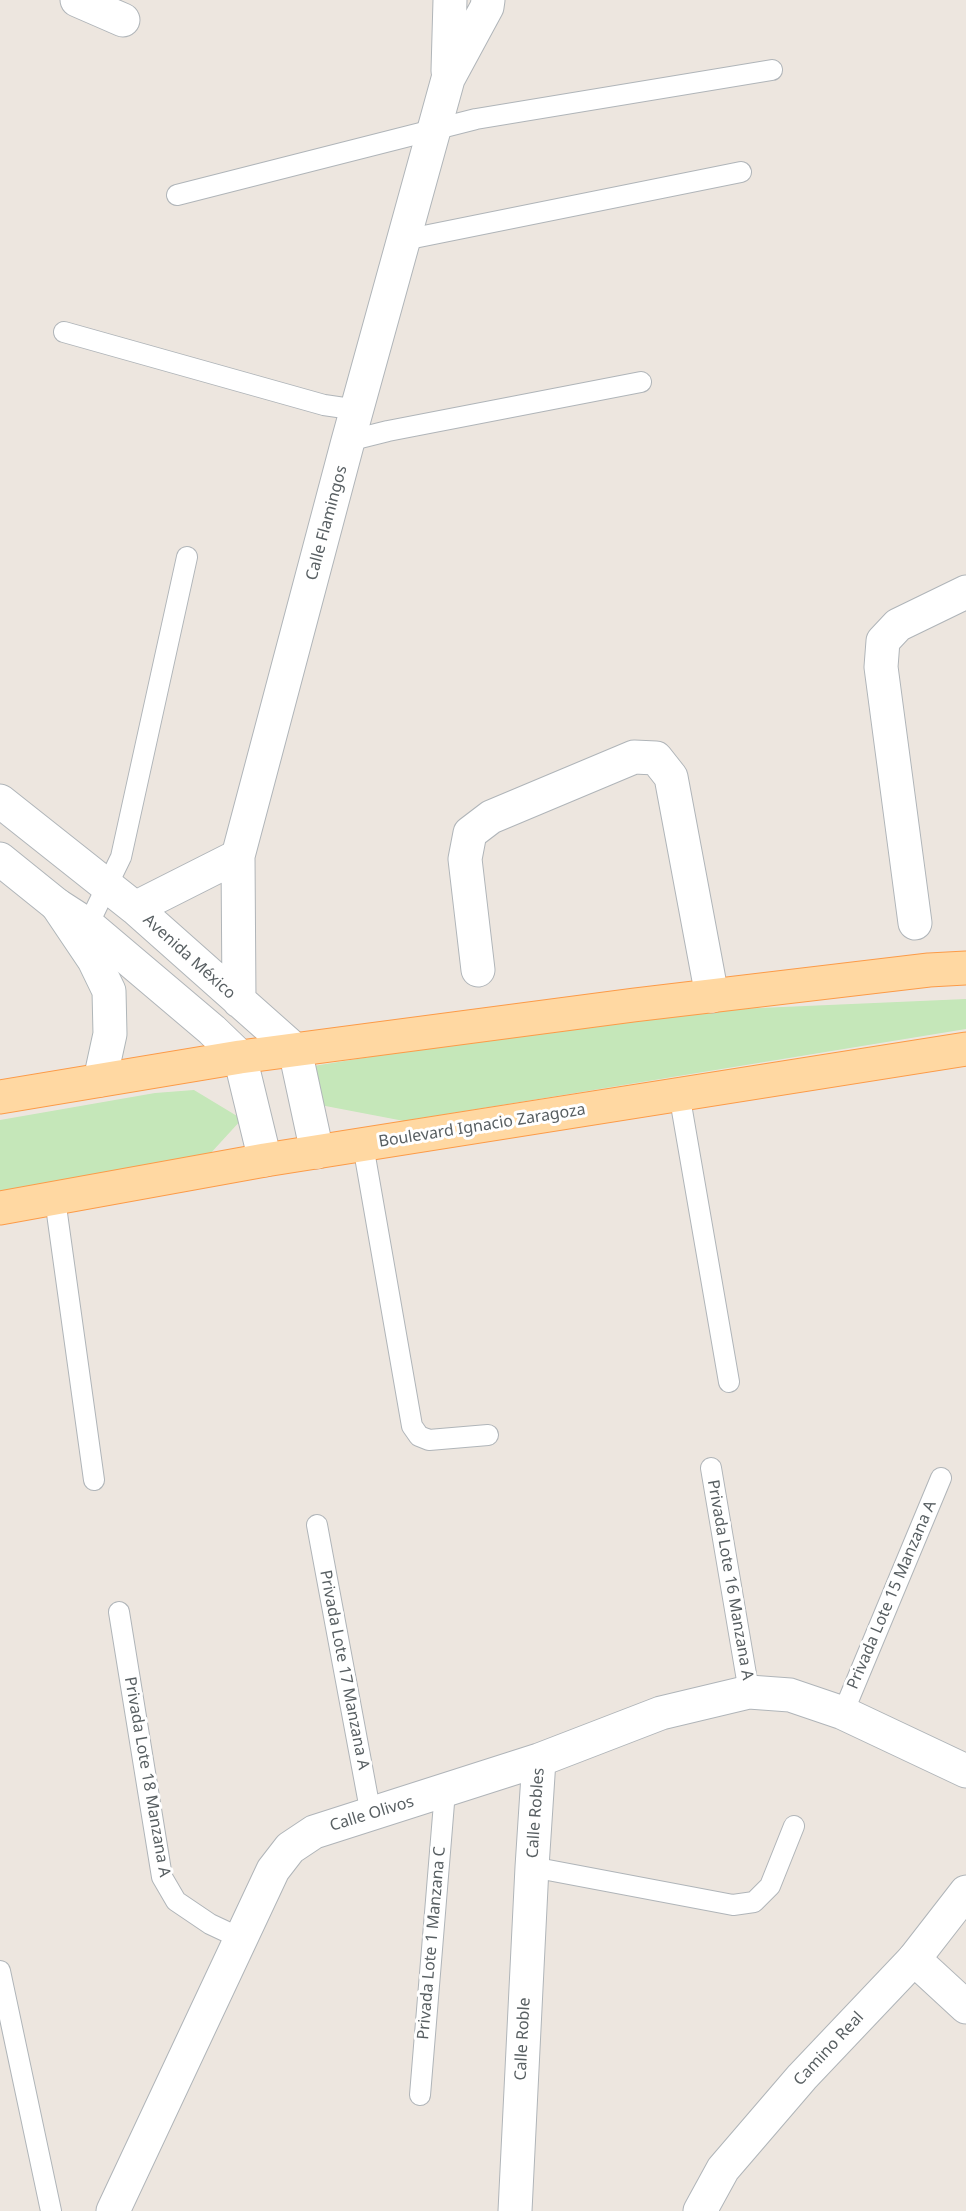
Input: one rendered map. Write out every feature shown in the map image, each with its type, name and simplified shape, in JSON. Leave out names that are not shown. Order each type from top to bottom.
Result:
[{"type":"main road","points":[[0,1097],[240,1057],[712,996],[929,970],[966,968]]},
{"type":"main road","name":"Boulevard Ignacio Zaragoza","points":[[0,1208],[265,1160],[966,1049]]},
{"type":"street","points":[[77,0],[123,20]]},
{"type":"street","points":[[448,79],[450,0]]},
{"type":"street","points":[[448,79],[487,7],[488,0]]},
{"type":"street","name":"Calle Flamingos","points":[[239,1001],[238,856],[348,441],[448,79]]},
{"type":"street","points":[[915,923],[881,667],[883,641],[898,625],[966,592]]},
{"type":"street","points":[[478,970],[465,859],[470,833],[491,817],[634,757],[656,758],[671,777],[712,996]]},
{"type":"street","name":"Avenida México","points":[[0,801],[135,908],[295,1050]]},
{"type":"street","points":[[135,908],[238,856]]},
{"type":"street","points":[[0,859],[57,905],[88,925],[212,1030],[240,1057],[265,1160]]},
{"type":"street","points":[[57,905],[94,960],[109,991],[110,1034],[100,1080]]},
{"type":"street","points":[[295,1050],[317,1152]]},
{"type":"street","name":"Calle Olivos","points":[[113,2211],[243,1939],[273,1870],[290,1848],[314,1832],[539,1760],[661,1713],[749,1692],[790,1695],[843,1713],[966,1771]]},
{"type":"street","name":"Calle Robles","points":[[532,1867],[539,1760]]},
{"type":"street","name":"Calle Roble","points":[[515,2211],[532,1867]]},
{"type":"street","name":"Camino Real","points":[[700,2211],[723,2169],[802,2077],[914,1959],[966,1892]]},
{"type":"street","points":[[914,1959],[966,2007]]},
{"type":"lane","points":[[177,195],[476,119],[772,70]]},
{"type":"lane","points":[[405,240],[741,172]]},
{"type":"lane","points":[[64,332],[324,405],[358,410]]},
{"type":"lane","points":[[348,441],[388,431],[641,382]]},
{"type":"lane","points":[[88,925],[121,857],[187,557]]},
{"type":"lane","points":[[680,1094],[729,1382]]},
{"type":"lane","points":[[363,1145],[412,1426],[419,1436],[429,1440],[488,1435]]},
{"type":"lane","points":[[55,1199],[94,1480]]},
{"type":"lane","name":"Privada Lote 16 Manzana A","points":[[711,1468],[749,1692]]},
{"type":"lane","name":"Privada Lote 15 Manzana A","points":[[843,1713],[941,1478]]},
{"type":"lane","name":"Privada Lote 17 Manzana A","points":[[317,1525],[371,1815]]},
{"type":"lane","name":"Privada Lote 18 Manzana A","points":[[118,1612],[162,1877],[176,1901],[210,1924],[243,1939]]},
{"type":"lane","name":"Privada Lote 1 Manzana C","points":[[420,2095],[445,1791]]},
{"type":"lane","points":[[532,1867],[733,1905],[754,1902],[770,1886],[794,1826]]},
{"type":"lane","points":[[0,1971],[51,2211]]},
{"type":"green space","points":[[966,999],[966,1029],[404,1121],[315,1104],[307,1067],[514,1034],[691,1011]]},
{"type":"green space","points":[[194,1090],[242,1119],[209,1155],[0,1193],[0,1120],[155,1093]]}]
